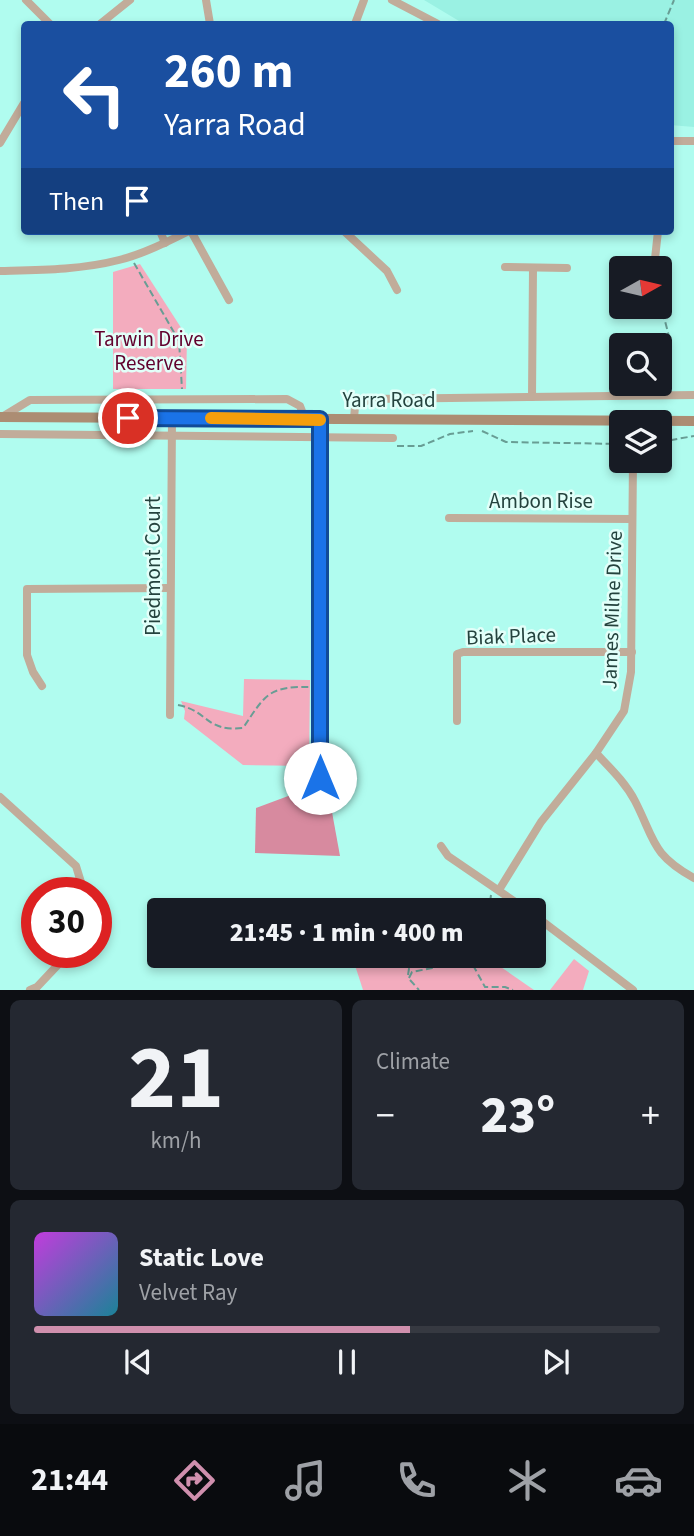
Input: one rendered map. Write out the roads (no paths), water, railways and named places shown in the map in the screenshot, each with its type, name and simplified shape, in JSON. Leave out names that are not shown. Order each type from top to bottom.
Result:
[{"type":"main road","name":"Yarra Road","points":[[1,417],[609,421]]},
{"type":"main road","name":"Yarra Road","points":[[672,421],[694,421]]},
{"type":"street","points":[[26,0],[47,21]]},
{"type":"street","points":[[104,21],[130,0]]},
{"type":"street","points":[[206,0],[210,21]]},
{"type":"street","points":[[356,21],[364,0]]},
{"type":"street","points":[[392,0],[432,21]]},
{"type":"street","points":[[0,142],[3,130],[21,107]]},
{"type":"street","points":[[674,141],[694,141]]},
{"type":"street","points":[[162,235],[165,243]]},
{"type":"street","points":[[0,271],[54,270],[120,260],[182,235]]},
{"type":"street","points":[[192,235],[229,300]]},
{"type":"street","points":[[348,235],[387,271],[397,289]]},
{"type":"street","points":[[655,256],[657,235]]},
{"type":"street","points":[[505,267],[567,268]]},
{"type":"street","points":[[532,397],[533,268]]},
{"type":"street","points":[[354,418],[355,407],[370,399],[694,395]]},
{"type":"street","points":[[1,417],[30,400],[287,399],[300,406],[305,419]]},
{"type":"street","name":"Piedmont Court","points":[[170,715],[172,418]]},
{"type":"street","points":[[320,419],[320,778]]},
{"type":"street","points":[[0,434],[320,437],[395,442]]},
{"type":"street","name":"James Milne Drive","points":[[497,889],[555,803],[596,753],[624,711],[629,690],[632,652],[633,473]]},
{"type":"street","name":"Ambon Rise","points":[[449,518],[632,519]]},
{"type":"street","points":[[42,686],[27,656],[27,589],[170,589]]},
{"type":"street","name":"Biak Place","points":[[457,721],[457,654],[632,652]]},
{"type":"street","points":[[596,753],[635,800],[651,841],[677,868],[694,878]]},
{"type":"street","points":[[0,797],[76,866],[79,877]]},
{"type":"street","points":[[441,846],[448,856],[510,898]]},
{"type":"street","points":[[546,924],[633,990]]},
{"type":"street","points":[[30,990],[37,987],[55,968]]},
{"type":"park label","name":"Tarwin Drive Reserve","points":[[149,351]]}]
